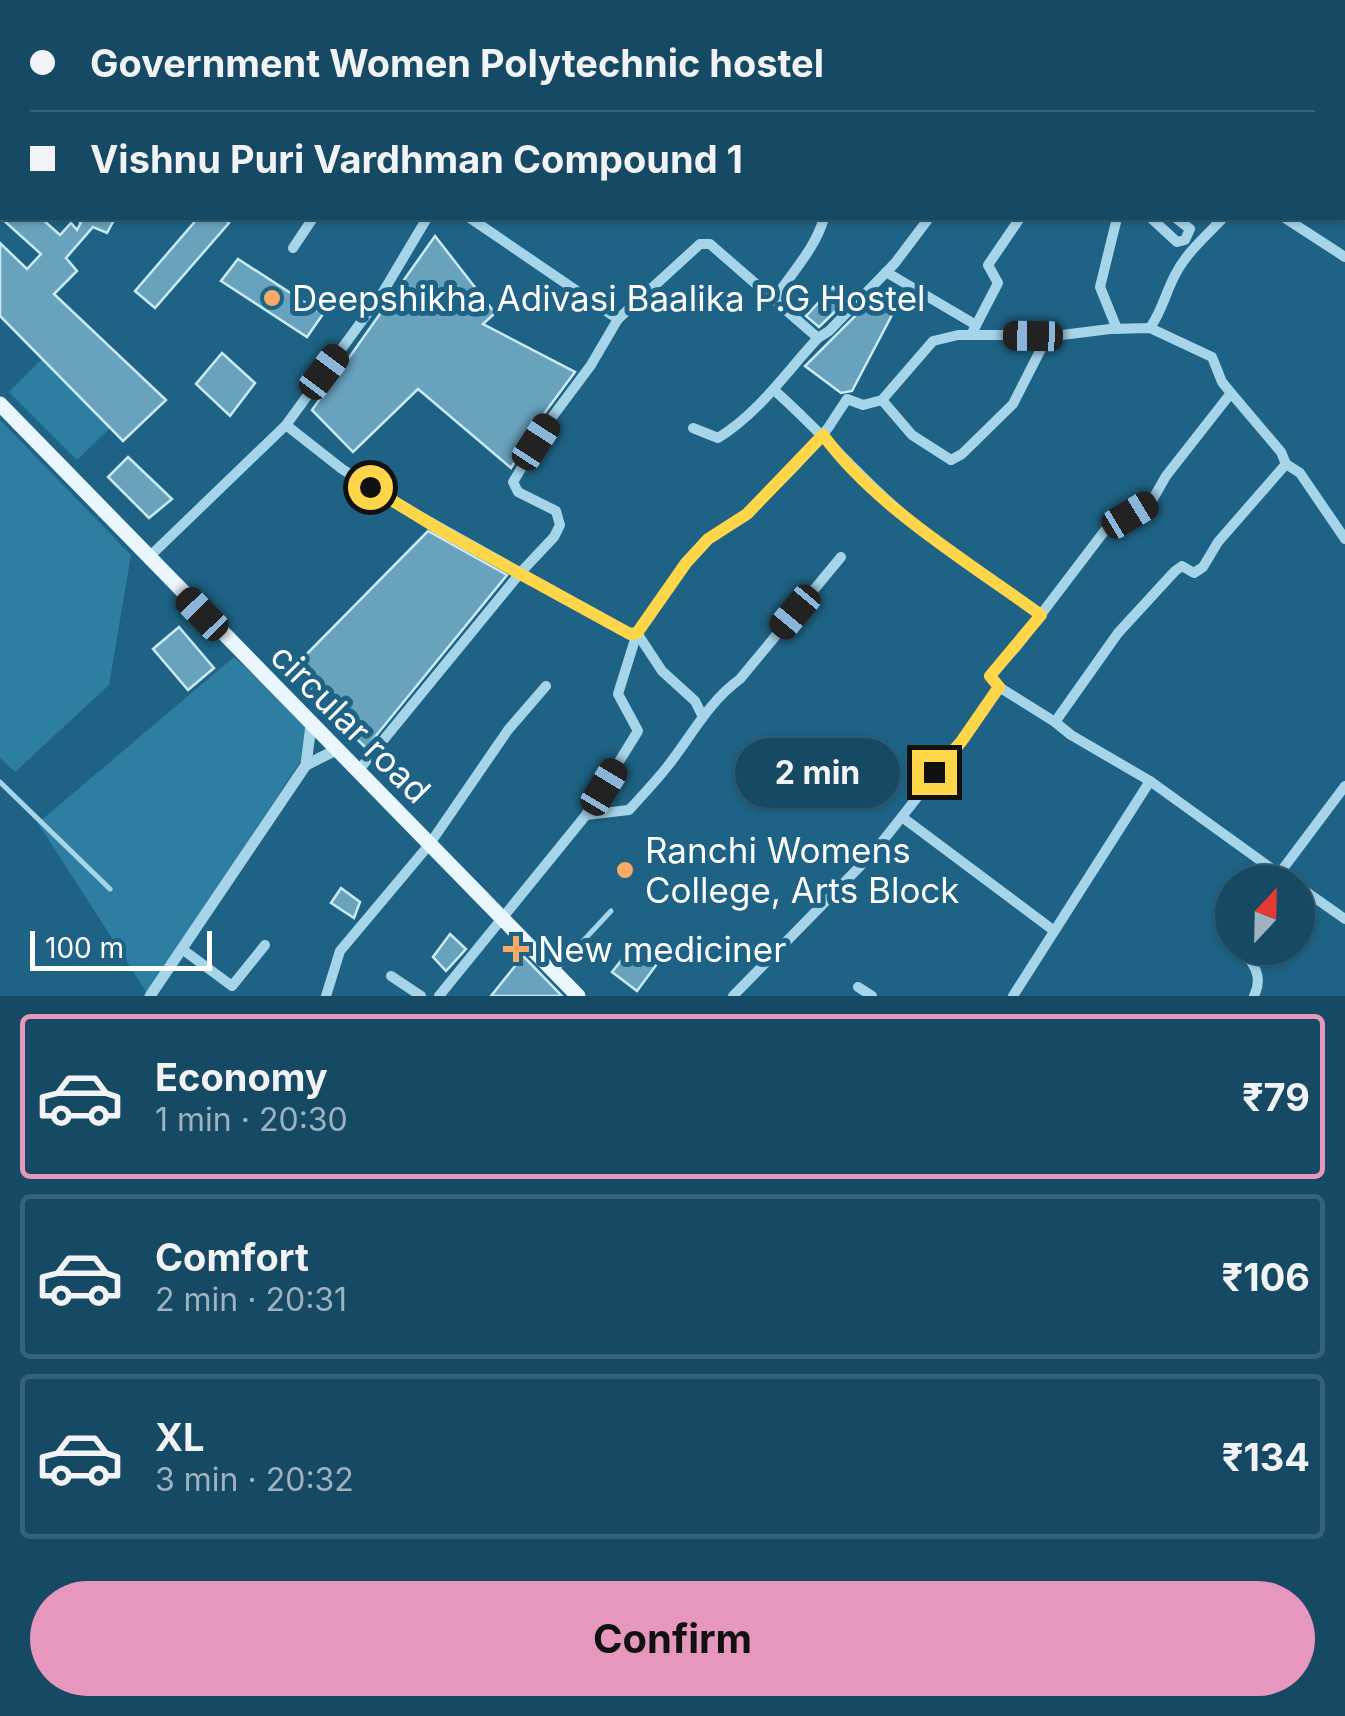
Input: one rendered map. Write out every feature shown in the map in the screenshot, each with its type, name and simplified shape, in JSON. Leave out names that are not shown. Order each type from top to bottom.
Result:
[{"type":"main road","name":"circular road","points":[[0,404],[578,996]]},
{"type":"street","points":[[293,248],[312,220]]},
{"type":"street","points":[[147,558],[286,424],[383,292],[426,220]]},
{"type":"street","points":[[473,220],[618,319]]},
{"type":"street","points":[[774,300],[802,258],[815,246],[823,220]]},
{"type":"street","points":[[693,428],[718,438],[774,390],[818,338],[911,245],[928,220]]},
{"type":"street","points":[[973,330],[998,283],[988,265],[1019,220]]},
{"type":"street","points":[[1116,328],[1100,287],[1117,220]]},
{"type":"street","points":[[1153,220],[1178,242],[1185,240],[1190,229],[1179,220]]},
{"type":"street","points":[[1150,328],[1190,252],[1221,220]]},
{"type":"street","points":[[1288,220],[1345,257]]},
{"type":"street","points":[[358,772],[554,537],[560,525],[556,511],[518,492],[513,482],[618,319],[700,244],[710,244],[818,338]]},
{"type":"street","points":[[886,272],[973,330]]},
{"type":"street","points":[[439,996],[586,815],[638,731],[618,694],[634,633],[686,563],[708,539],[747,514],[823,435],[847,399],[863,404],[882,400],[932,341],[973,330],[1033,336],[1150,328],[1212,357],[1222,382],[1281,452],[1286,464],[1312,488],[1345,539]]},
{"type":"street","points":[[882,400],[912,435],[951,460],[1013,404],[1042,347],[1042,341],[1033,336]]},
{"type":"street","points":[[774,390],[855,471],[920,528],[1041,615]]},
{"type":"street","points":[[1231,393],[1166,476],[1150,504],[1106,530],[990,676],[999,687],[1070,735],[1150,781],[1267,865]]},
{"type":"street","points":[[286,424],[370,487],[444,532],[634,633],[662,671],[695,701],[703,717]]},
{"type":"street","points":[[1054,722],[1118,633],[1175,571],[1182,566],[1194,572],[1203,567],[1218,542],[1286,464]]},
{"type":"street","points":[[586,815],[629,810],[726,689],[740,679],[841,558]]},
{"type":"street","points":[[326,996],[340,951],[429,845],[508,730],[546,686]]},
{"type":"street","points":[[733,996],[874,852],[999,687]]},
{"type":"street","points":[[150,996],[306,765],[311,725]]},
{"type":"street","points":[[306,765],[336,750]]},
{"type":"street","points":[[1013,996],[1150,781]]},
{"type":"street","points":[[1286,865],[1345,786]]},
{"type":"street","points":[[902,816],[1052,930]]},
{"type":"street","points":[[1315,898],[1345,919]]},
{"type":"street","points":[[182,949],[232,986],[265,945]]},
{"type":"street","points":[[1253,965],[1258,972],[1256,995]]},
{"type":"street","points":[[391,976],[421,996]]},
{"type":"street","points":[[858,987],[872,996]]},
{"type":"lane","points":[[0,782],[110,888]]},
{"type":"lane","points":[[554,972],[611,911]]},
{"type":"shaded area","points":[[42,359],[110,428],[77,460],[9,392]]},
{"type":"shaded area","points":[[0,420],[131,555],[109,685],[15,772],[0,758]]},
{"type":"shaded area","points":[[234,657],[308,725],[302,759],[147,993],[38,823]]},
{"type":"building","points":[[3,220],[43,220],[60,235],[71,223],[77,230],[81,222],[76,220],[114,220],[107,233],[93,227],[66,258],[77,271],[54,294],[166,400],[123,441],[0,316],[0,243],[27,269],[41,254]]},
{"type":"building","points":[[196,220],[229,223],[155,308],[135,291]]},
{"type":"building","points":[[435,236],[495,313],[483,324],[575,372],[511,468],[418,389],[353,452],[312,410]]},
{"type":"building","name":"Deepshikha Adivasi Baalika P.G Hostel","points":[[238,259],[323,314],[307,337],[221,281]]},
{"type":"building","points":[[833,287],[846,301],[819,327],[806,316]]},
{"type":"building","points":[[871,300],[893,313],[852,391],[841,393],[805,366]]},
{"type":"building","points":[[222,353],[255,383],[230,416],[196,384]]},
{"type":"building","points":[[128,457],[172,499],[149,518],[108,477]]},
{"type":"building","points":[[428,531],[507,575],[366,748],[288,673]]},
{"type":"building","points":[[179,627],[214,668],[188,690],[153,649]]},
{"type":"building","points":[[341,888],[360,902],[354,918],[331,903]]},
{"type":"building","points":[[450,934],[466,949],[446,971],[433,957]]},
{"type":"building","points":[[635,943],[657,964],[637,991],[612,972]]},
{"type":"building","points":[[523,956],[531,964],[562,996],[491,996]]},
{"type":"place","name":"Deepshikha Adivasi Baalika P.G Hostel","points":[[272,298]]},
{"type":"place","name":"Ranchi Womens College, Arts Block","points":[[625,870]]},
{"type":"place","name":"New mediciner","points":[[516,949]]},
{"type":"route","points":[[370,487],[630,634],[637,633],[686,563],[708,539],[747,514],[823,435],[835,452],[920,528],[1041,615],[990,676],[999,687],[961,742],[934,772]]}]
